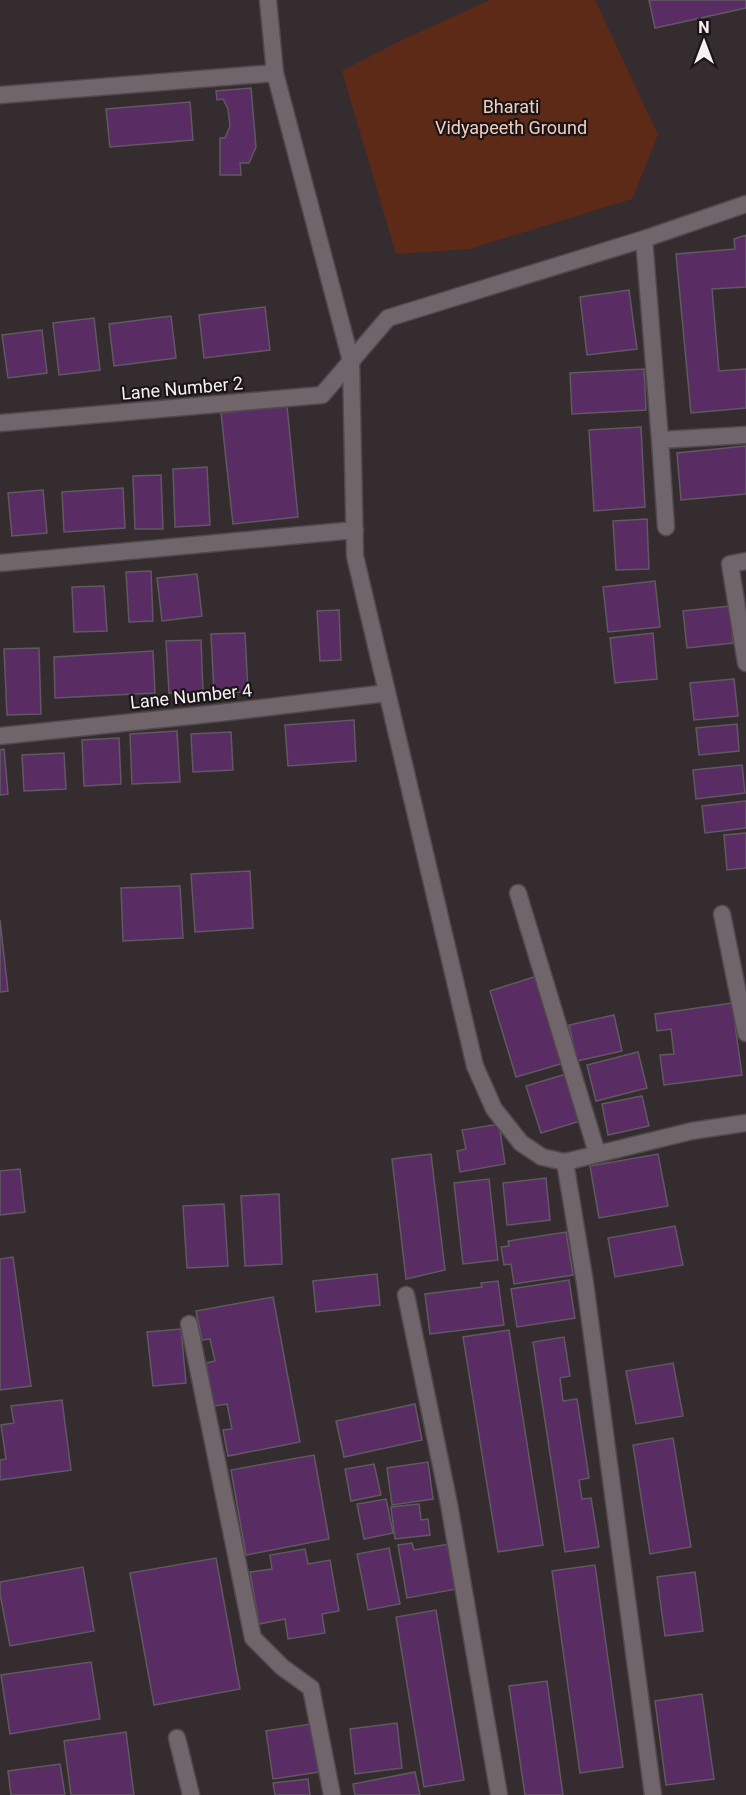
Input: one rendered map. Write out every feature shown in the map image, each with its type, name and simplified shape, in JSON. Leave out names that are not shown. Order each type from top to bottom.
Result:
[{"type":"street","points":[[268,0],[275,74],[351,361],[356,556],[474,1066],[494,1109],[521,1143],[542,1157],[565,1162],[692,1131],[746,1123]]},
{"type":"street","points":[[0,94],[275,74]]},
{"type":"street","name":"Lane Number 2","points":[[0,423],[322,395],[388,318],[644,239],[746,204]]},
{"type":"street","points":[[644,239],[666,527]]},
{"type":"street","points":[[660,440],[746,435]]},
{"type":"street","points":[[0,562],[355,530]]},
{"type":"street","points":[[746,561],[730,564],[746,663]]},
{"type":"street","name":"Lane Number 4","points":[[0,736],[387,693]]},
{"type":"street","points":[[518,893],[597,1153]]},
{"type":"street","points":[[722,914],[741,985],[746,1033]]},
{"type":"street","points":[[565,1162],[585,1283],[653,1795]]},
{"type":"street","points":[[406,1295],[449,1504],[499,1795]]},
{"type":"street","points":[[189,1324],[253,1638],[282,1667],[311,1688],[332,1795]]},
{"type":"street","points":[[177,1738],[191,1795]]},
{"type":"green space","name":"Bharati Vidyapeeth Ground","points":[[490,0],[595,0],[658,135],[632,199],[469,249],[396,254],[342,71],[402,40]]},
{"type":"building","points":[[649,0],[746,0],[746,8],[655,28]]},
{"type":"building","points":[[251,88],[256,147],[249,163],[240,163],[241,175],[220,175],[220,138],[225,138],[230,126],[228,109],[223,99],[217,100],[216,91]]},
{"type":"building","points":[[190,102],[193,140],[110,147],[106,109]]},
{"type":"building","points":[[746,235],[746,287],[712,289],[719,371],[746,369],[746,408],[691,413],[676,254],[735,249],[734,239]]},
{"type":"building","points":[[629,290],[637,349],[587,355],[580,297]]},
{"type":"building","points":[[265,307],[270,350],[204,358],[199,315]]},
{"type":"building","points":[[171,316],[176,358],[114,366],[109,324]]},
{"type":"building","points":[[94,318],[100,370],[59,375],[53,323]]},
{"type":"building","points":[[42,330],[47,373],[8,378],[2,335]]},
{"type":"building","points":[[644,369],[646,410],[572,414],[570,373]]},
{"type":"building","points":[[287,406],[298,517],[233,524],[221,413]]},
{"type":"building","points":[[641,427],[645,507],[594,511],[589,430]]},
{"type":"building","points":[[746,446],[746,494],[681,500],[677,453]]},
{"type":"building","points":[[207,467],[210,525],[175,527],[173,469]]},
{"type":"building","points":[[161,475],[163,529],[135,529],[133,476]]},
{"type":"building","points":[[123,488],[125,528],[64,532],[62,492]]},
{"type":"building","points":[[43,490],[47,533],[12,536],[8,493]]},
{"type":"building","points":[[647,519],[649,569],[616,570],[613,521]]},
{"type":"building","points":[[151,571],[153,621],[129,622],[126,572]]},
{"type":"building","points":[[197,574],[202,616],[162,621],[157,578]]},
{"type":"building","points":[[655,581],[660,627],[608,632],[603,587]]},
{"type":"building","points":[[104,586],[107,631],[74,632],[72,587]]},
{"type":"building","points":[[730,606],[733,643],[687,648],[683,611]]},
{"type":"building","points":[[339,610],[341,660],[320,661],[317,611]]},
{"type":"building","points":[[245,633],[248,692],[214,693],[211,634]]},
{"type":"building","points":[[653,633],[657,679],[615,683],[610,638]]},
{"type":"building","points":[[201,640],[203,692],[169,693],[166,641]]},
{"type":"building","points":[[39,648],[41,714],[7,715],[4,649]]},
{"type":"building","points":[[153,651],[155,693],[55,698],[54,657]]},
{"type":"building","points":[[734,679],[738,716],[694,720],[690,683]]},
{"type":"building","points":[[354,720],[356,761],[288,766],[285,725]]},
{"type":"building","points":[[737,724],[739,751],[699,755],[696,728]]},
{"type":"building","points":[[177,731],[180,782],[132,784],[130,734]]},
{"type":"building","points":[[231,732],[233,770],[193,772],[191,734]]},
{"type":"building","points":[[119,738],[121,784],[84,786],[82,740]]},
{"type":"building","points":[[4,749],[8,794],[0,795],[0,750]]},
{"type":"building","points":[[64,753],[66,789],[24,791],[22,755]]},
{"type":"building","points":[[742,765],[745,793],[696,799],[693,770]]},
{"type":"building","points":[[746,801],[746,828],[705,833],[702,806]]},
{"type":"building","points":[[746,833],[746,868],[727,870],[724,835]]},
{"type":"building","points":[[250,871],[253,928],[195,932],[191,874]]},
{"type":"building","points":[[180,886],[183,938],[123,941],[121,888]]},
{"type":"building","points":[[0,920],[8,991],[0,992]]},
{"type":"building","points":[[537,976],[564,1063],[516,1077],[490,991]]},
{"type":"building","points":[[732,1003],[742,1075],[664,1085],[660,1055],[674,1054],[671,1029],[657,1031],[655,1014]]},
{"type":"building","points":[[614,1015],[622,1051],[577,1061],[569,1025]]},
{"type":"building","points":[[638,1052],[647,1088],[596,1101],[587,1065]]},
{"type":"building","points":[[566,1074],[580,1121],[541,1133],[526,1086]]},
{"type":"building","points":[[642,1096],[649,1126],[608,1135],[602,1104]]},
{"type":"building","points":[[499,1124],[505,1164],[460,1172],[457,1151],[466,1149],[462,1130]]},
{"type":"building","points":[[431,1154],[445,1270],[406,1279],[392,1159]]},
{"type":"building","points":[[658,1154],[668,1206],[599,1218],[590,1166]]},
{"type":"building","points":[[20,1169],[25,1212],[0,1215],[0,1171]]},
{"type":"building","points":[[546,1178],[550,1220],[507,1225],[503,1183]]},
{"type":"building","points":[[489,1179],[498,1260],[463,1264],[454,1183]]},
{"type":"building","points":[[279,1194],[282,1264],[245,1266],[241,1196]]},
{"type":"building","points":[[224,1204],[228,1266],[187,1268],[183,1206]]},
{"type":"building","points":[[675,1226],[683,1265],[615,1277],[608,1238]]},
{"type":"building","points":[[566,1232],[573,1275],[514,1284],[511,1264],[504,1265],[501,1247],[509,1246],[508,1241]]},
{"type":"building","points":[[13,1257],[31,1386],[0,1390],[0,1259]]},
{"type":"building","points":[[377,1274],[380,1305],[316,1312],[313,1281]]},
{"type":"building","points":[[569,1280],[575,1318],[517,1327],[511,1289]]},
{"type":"building","points":[[498,1281],[504,1325],[430,1334],[425,1294],[482,1287],[481,1283]]},
{"type":"building","points":[[273,1297],[300,1442],[228,1456],[223,1430],[232,1429],[227,1404],[214,1406],[206,1363],[215,1361],[210,1339],[202,1340],[196,1311]]},
{"type":"building","points":[[181,1329],[186,1383],[153,1386],[147,1332]]},
{"type":"building","points":[[509,1330],[543,1545],[498,1552],[463,1337]]},
{"type":"building","points":[[564,1337],[570,1376],[560,1378],[563,1401],[577,1399],[589,1478],[579,1480],[582,1499],[591,1498],[599,1547],[565,1552],[533,1342]]},
{"type":"building","points":[[673,1363],[683,1416],[636,1424],[626,1371]]},
{"type":"building","points":[[62,1400],[71,1470],[0,1480],[0,1460],[6,1459],[1,1425],[14,1423],[11,1406]]},
{"type":"building","points":[[415,1404],[422,1440],[344,1457],[336,1421]]},
{"type":"building","points":[[673,1438],[691,1547],[650,1554],[633,1445]]},
{"type":"building","points":[[314,1455],[329,1539],[246,1555],[231,1470]]},
{"type":"building","points":[[428,1462],[433,1499],[392,1505],[387,1468]]},
{"type":"building","points":[[374,1464],[381,1495],[351,1501],[345,1469]]},
{"type":"building","points":[[386,1499],[393,1533],[364,1539],[357,1504]]},
{"type":"building","points":[[419,1504],[421,1520],[428,1519],[430,1535],[395,1539],[391,1507]]},
{"type":"building","points":[[412,1543],[414,1550],[449,1544],[457,1589],[407,1598],[398,1545]]},
{"type":"building","points":[[389,1548],[400,1604],[368,1610],[357,1554]]},
{"type":"building","points":[[305,1549],[308,1564],[330,1560],[339,1611],[322,1614],[325,1633],[288,1639],[285,1619],[259,1624],[250,1572],[272,1569],[270,1555]]},
{"type":"building","points":[[216,1558],[240,1689],[154,1705],[130,1573]]},
{"type":"building","points":[[595,1565],[623,1767],[580,1773],[552,1571]]},
{"type":"building","points":[[83,1567],[94,1631],[10,1646],[0,1594],[0,1582]]},
{"type":"building","points":[[695,1572],[703,1631],[665,1636],[657,1577]]},
{"type":"building","points":[[436,1610],[464,1780],[424,1787],[396,1617]]},
{"type":"building","points":[[91,1662],[100,1719],[10,1734],[1,1675]]},
{"type":"building","points":[[547,1681],[563,1795],[525,1795],[509,1686]]},
{"type":"building","points":[[702,1694],[714,1779],[666,1785],[655,1701]]},
{"type":"building","points":[[397,1723],[402,1768],[355,1774],[350,1729]]},
{"type":"building","points":[[311,1724],[319,1772],[273,1779],[266,1731]]},
{"type":"building","points":[[126,1732],[134,1795],[71,1795],[64,1741]]},
{"type":"building","points":[[60,1764],[65,1795],[11,1795],[8,1771]]},
{"type":"building","points":[[415,1772],[420,1795],[355,1795],[353,1784]]},
{"type":"building","points":[[308,1779],[310,1795],[275,1795],[273,1783]]}]
